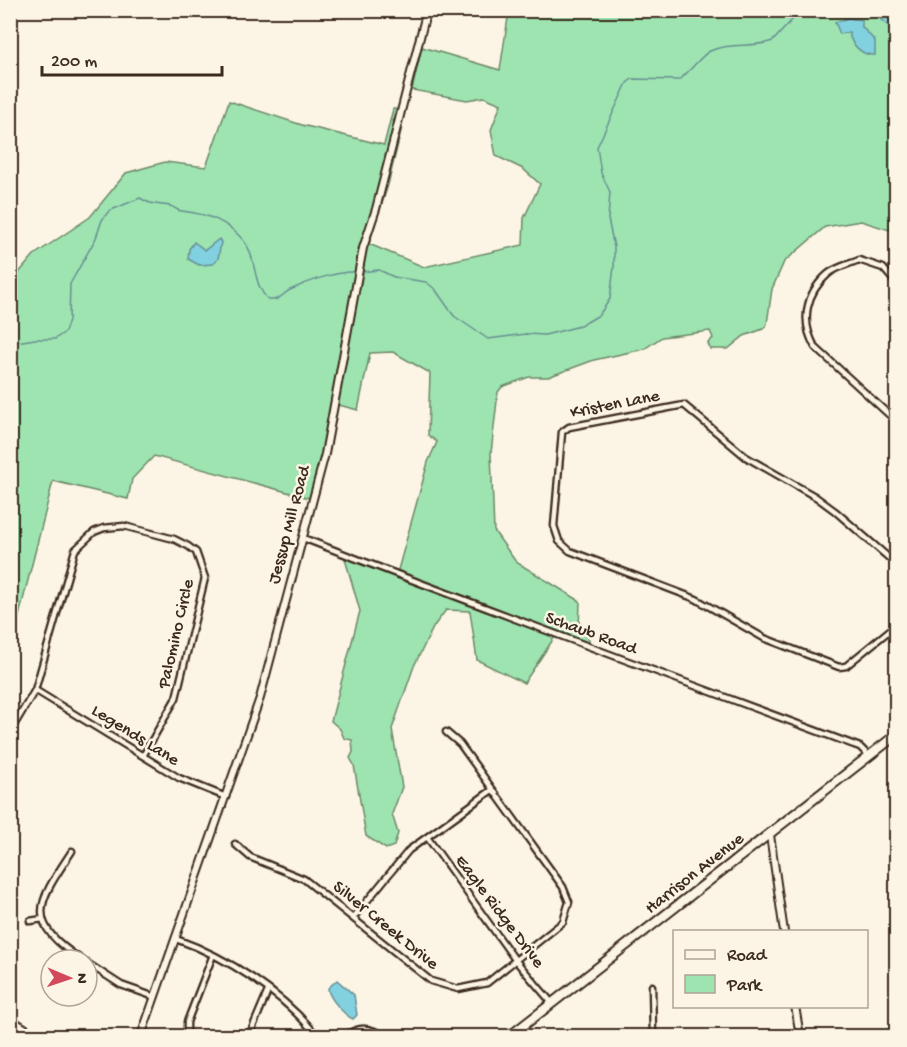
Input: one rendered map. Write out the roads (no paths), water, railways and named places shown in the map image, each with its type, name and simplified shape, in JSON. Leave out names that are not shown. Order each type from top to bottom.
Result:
[{"type":"main road","name":"Harrison Avenue","points":[[510,1036],[897,735]]},
{"type":"street","name":"Jessup Mill Road","points":[[141,1036],[260,698],[329,436],[360,259],[376,209],[427,10]]},
{"type":"street","points":[[897,283],[883,268],[859,260],[830,272],[812,291],[807,311],[807,332],[815,347],[897,421]]},
{"type":"street","name":"Kristen Lane","points":[[897,564],[825,504],[746,457],[684,405],[569,427],[562,432],[554,525],[559,541],[570,551],[696,599],[764,638],[840,667],[846,666],[897,625]]},
{"type":"street","name":"Palomino Circle","points":[[10,732],[34,690],[71,559],[84,540],[104,528],[124,526],[174,539],[188,546],[196,552],[205,579],[176,698],[143,756]]},
{"type":"street","name":"Schaub Road","points":[[303,538],[443,591],[506,618],[860,747],[869,756]]},
{"type":"street","name":"Legends Lane","points":[[34,690],[179,778],[226,797]]},
{"type":"street","name":"Silver Creek Drive","points":[[235,844],[250,857],[304,879],[431,981],[440,986],[459,989],[480,986],[563,922],[569,902],[563,887],[460,744],[446,732]]},
{"type":"street","points":[[353,918],[401,857],[492,790]]},
{"type":"street","points":[[770,835],[784,930]]},
{"type":"street","name":"Eagle Ridge Drive","points":[[427,837],[516,960],[552,1002]]},
{"type":"street","points":[[66,948],[53,938],[42,919],[45,892],[72,852]]},
{"type":"street","points":[[30,921],[42,919]]},
{"type":"street","points":[[176,939],[213,955],[290,1006],[317,1036]]},
{"type":"street","points":[[187,1036],[187,1023],[213,955]]},
{"type":"street","points":[[99,971],[121,985],[155,997]]},
{"type":"street","points":[[652,986],[653,1036]]},
{"type":"street","points":[[249,1036],[268,991]]},
{"type":"street","points":[[795,1008],[800,1036]]},
{"type":"street","points":[[10,1018],[38,1036]]},
{"type":"street","points":[[345,1036],[353,1030],[365,1028],[385,1036]]},
{"type":"water","points":[[887,11],[896,11],[896,32],[880,19]]},
{"type":"water","points":[[848,18],[862,20],[862,27],[875,41],[875,55],[866,54],[858,48],[849,32],[840,34],[835,22]]},
{"type":"water","points":[[219,239],[221,242],[218,259],[213,264],[199,265],[188,259],[189,249],[194,242],[205,250]]},
{"type":"water","points":[[337,980],[354,995],[357,1015],[353,1019],[337,1005],[329,992],[328,988]]},
{"type":"waterway","points":[[360,272],[379,270],[394,277],[426,282],[435,289],[454,316],[488,339],[526,334],[545,335],[580,326],[599,315],[610,299],[614,247],[608,219],[610,192],[601,173],[597,147],[627,83],[632,79],[679,80],[710,51],[773,41],[801,10]]},
{"type":"waterway","points":[[10,343],[55,339],[65,332],[69,320],[70,284],[96,238],[102,220],[109,211],[140,198],[180,211],[209,217],[231,228],[248,248],[260,287],[269,300],[281,297],[290,290],[322,278],[339,273],[355,272]]}]
